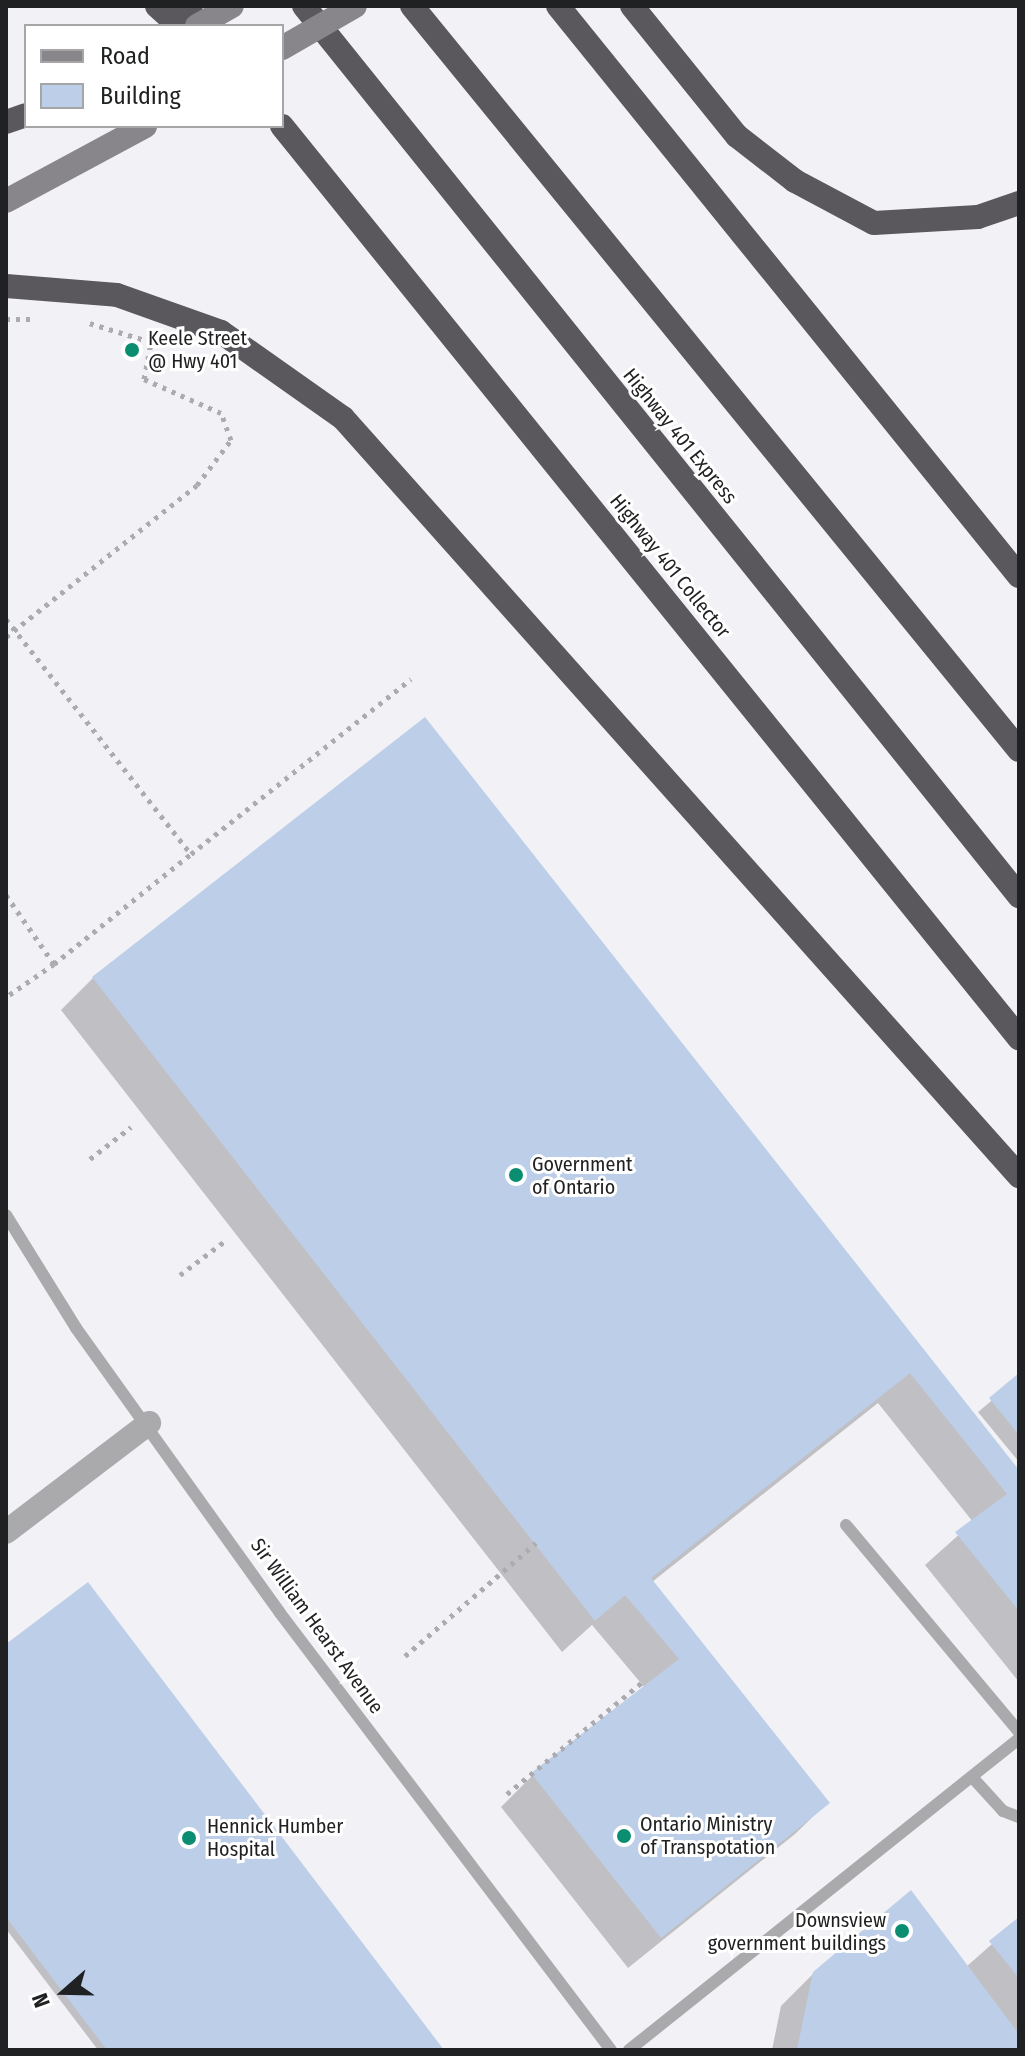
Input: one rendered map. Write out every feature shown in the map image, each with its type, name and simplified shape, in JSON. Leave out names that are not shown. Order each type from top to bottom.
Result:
[{"type":"highway","points":[[157,6],[177,24]]},
{"type":"highway","points":[[185,6],[198,24]]},
{"type":"highway","name":"Highway 401 Express","points":[[304,6],[1019,896]]},
{"type":"highway","points":[[412,6],[1019,750]]},
{"type":"highway","points":[[558,6],[1019,576]]},
{"type":"highway","points":[[632,6],[737,136],[795,181],[874,223],[978,217],[1019,203]]},
{"type":"highway","name":"Highway 401 Collector","points":[[284,128],[1019,1038]]},
{"type":"highway","points":[[6,286],[117,295],[221,332],[343,418],[1019,1176]]},
{"type":"main road","points":[[202,24],[232,6]]},
{"type":"main road","points":[[284,47],[355,6]]},
{"type":"main road","points":[[6,129],[24,118]]},
{"type":"main road","points":[[6,201],[141,128]]},
{"type":"street","points":[[6,1532],[149,1423]]},
{"type":"lane","name":"Sir William Hearst Avenue","points":[[6,1215],[76,1328],[149,1423],[280,1613],[611,2050]]},
{"type":"lane","points":[[846,1525],[1019,1732]]},
{"type":"lane","points":[[629,2050],[1019,1739]]},
{"type":"lane","points":[[972,1777],[1003,1811],[1019,1817]]},
{"type":"path","points":[[6,637],[197,485],[231,440],[221,413],[144,379],[151,342],[72,318]]},
{"type":"path","points":[[6,319],[45,319]]},
{"type":"path","points":[[6,619],[191,854]]},
{"type":"path","points":[[6,997],[54,964],[411,679]]},
{"type":"path","points":[[6,895],[54,964]]},
{"type":"path","points":[[90,1159],[131,1127]]},
{"type":"path","points":[[180,1275],[225,1241]]},
{"type":"path","points":[[405,1656],[536,1543]]},
{"type":"path","points":[[507,1794],[645,1680]]},
{"type":"building","name":"Government of Ontario","points":[[425,717],[1019,1470],[1019,1611],[955,1532],[1007,1494],[910,1373],[651,1578],[830,1803],[661,1938],[531,1773],[679,1659],[625,1595],[595,1621],[92,977]]},
{"type":"building","points":[[1019,1373],[1019,1435],[989,1398]]},
{"type":"building","name":"Hennick Humber Hospital","points":[[88,1582],[444,2050],[107,2050],[6,1917],[6,1644]]},
{"type":"building","name":"Downsview government buildings","points":[[911,1890],[1019,2034],[1019,2050],[797,2050],[813,1972]]},
{"type":"building","points":[[1019,1917],[1019,1978],[989,1941]]},
{"type":"place","name":"Keele Street @ Hwy 401","points":[[132,350]]},
{"type":"place","name":"Government of Ontario","points":[[516,1175]]},
{"type":"place","name":"Ontario Ministry of Transpotation","points":[[624,1836]]},
{"type":"place","name":"Hennick Humber Hospital","points":[[189,1838]]},
{"type":"place","name":"Downsview government buildings","points":[[902,1931]]}]
